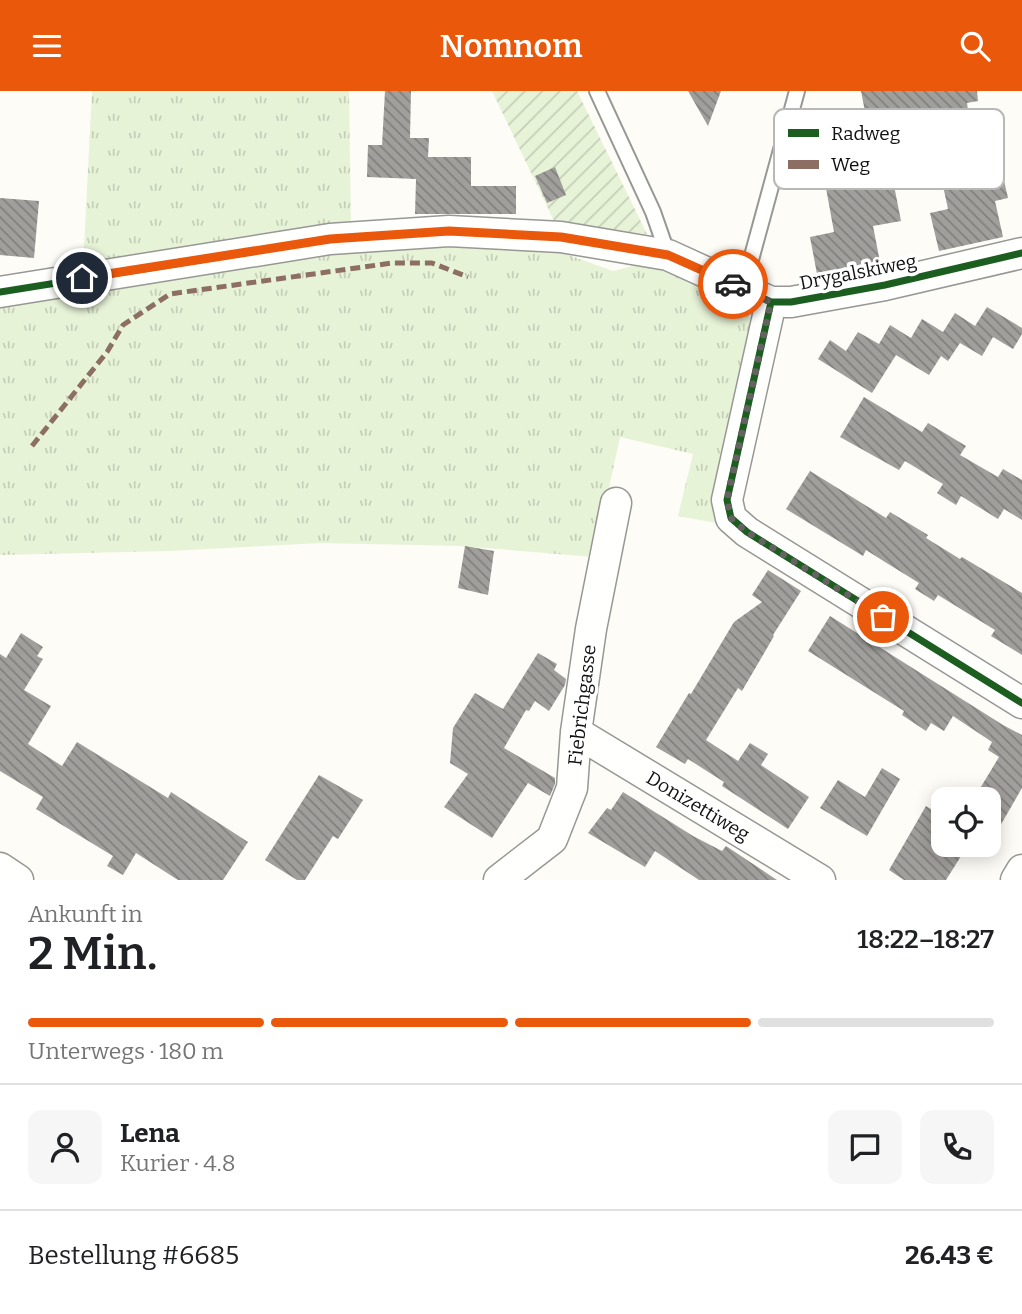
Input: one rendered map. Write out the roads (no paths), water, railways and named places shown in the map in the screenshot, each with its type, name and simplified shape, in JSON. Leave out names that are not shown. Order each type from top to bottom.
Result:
[{"type":"street","name":"Drygalskiweg","points":[[0,292],[330,239],[449,231],[561,237],[668,255],[771,302],[791,302],[886,285],[1022,253]]},
{"type":"street","points":[[771,302],[727,500],[731,518],[747,532],[1022,703]]},
{"type":"street","name":"Fiebrichgasse","points":[[499,880],[552,839],[572,788],[576,732],[591,629],[616,503]]},
{"type":"street","name":"Donizettiweg","points":[[576,732],[820,880]]},
{"type":"street","points":[[0,868],[18,880]]},
{"type":"street","points":[[1016,880],[1022,870]]},
{"type":"lane","points":[[597,91],[653,212],[668,255]]},
{"type":"lane","points":[[792,109],[797,91]]},
{"type":"lane","points":[[743,289],[774,175]]}]
